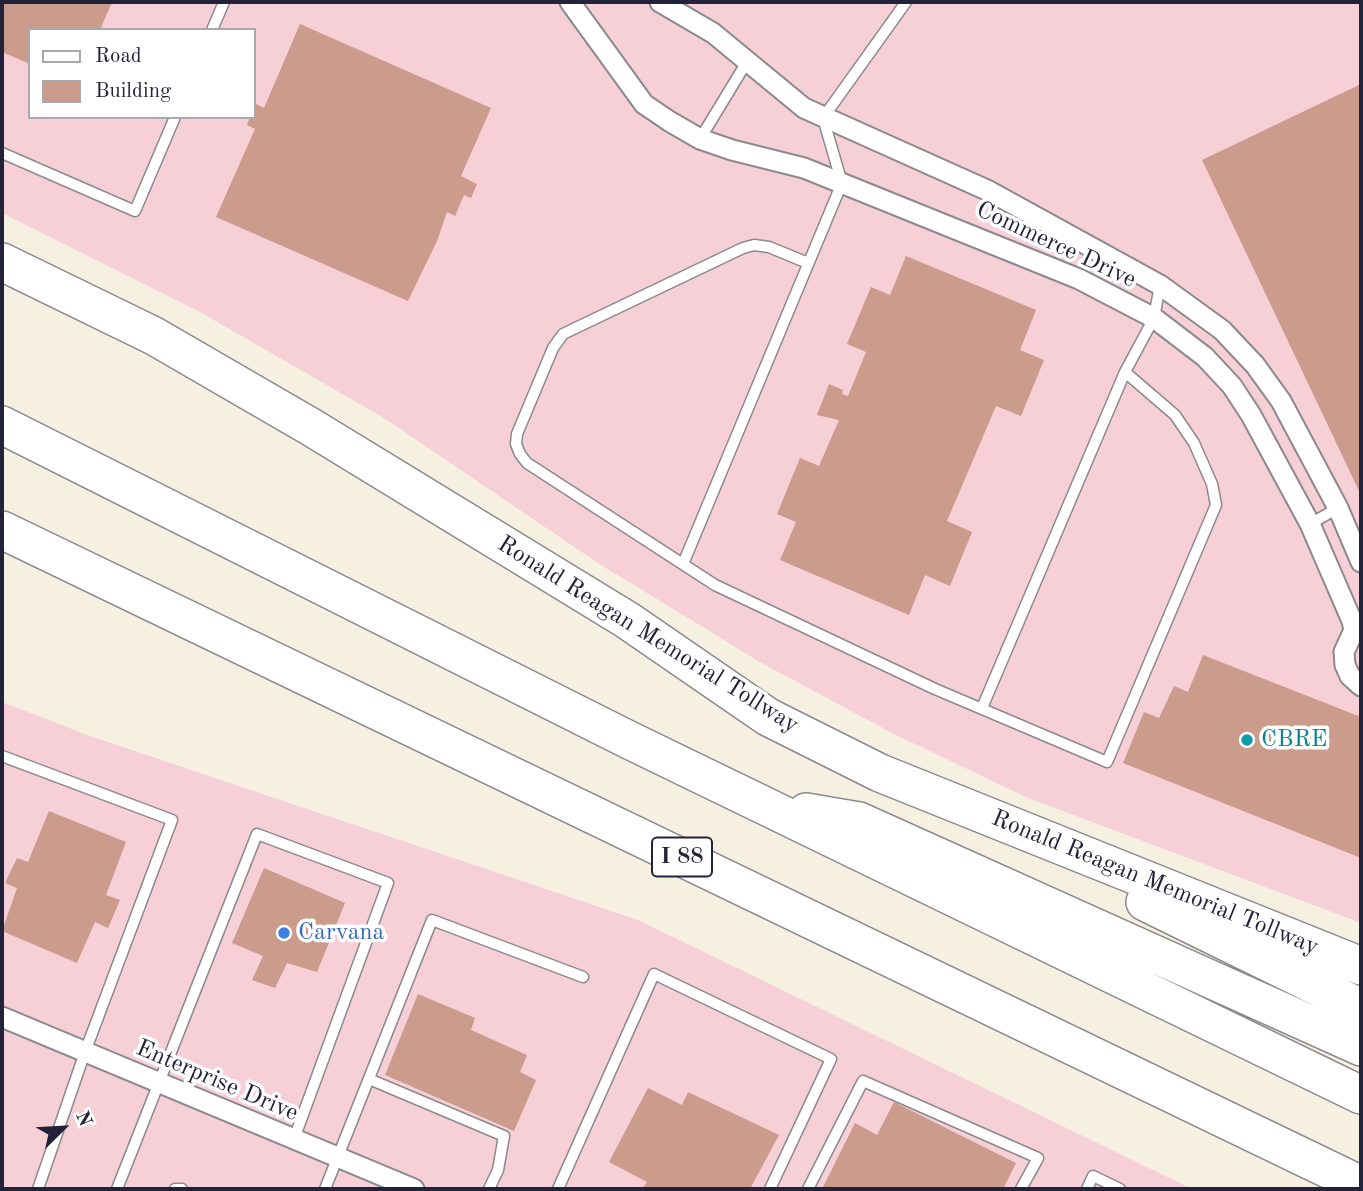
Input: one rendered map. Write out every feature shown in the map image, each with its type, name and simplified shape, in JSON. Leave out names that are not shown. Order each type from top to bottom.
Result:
[{"type":"highway","name":"Ronald Reagan Memorial Tollway","points":[[2,262],[154,336],[311,427],[627,620],[768,717],[880,773],[1361,966]]},
{"type":"highway","points":[[2,425],[760,804],[1361,1095]]},
{"type":"highway","name":"I 88","points":[[2,530],[1361,1185]]},
{"type":"highway","points":[[880,773],[1361,1008]]},
{"type":"highway","points":[[760,804],[859,821],[1361,1046]]},
{"type":"street","name":"Commerce Drive","points":[[570,2],[644,104],[700,139],[804,167],[1079,279],[1154,318],[1205,356],[1232,386],[1310,524],[1357,628],[1344,652],[1345,665],[1350,676],[1361,686]]},
{"type":"street","name":"Commerce Drive","points":[[660,2],[713,33],[804,108],[989,191],[1160,285],[1222,330],[1255,365],[1281,401],[1338,508],[1361,562]]},
{"type":"street","name":"Enterprise Drive","points":[[2,1017],[414,1189]]},
{"type":"lane","points":[[213,28],[224,2]]},
{"type":"lane","points":[[684,564],[842,183],[823,118],[906,2]]},
{"type":"lane","points":[[700,139],[748,60]]},
{"type":"lane","points":[[2,153],[135,211],[174,119]]},
{"type":"lane","points":[[808,263],[769,247],[754,245],[563,334],[553,348],[517,434],[516,444],[527,463],[715,585],[982,708],[1107,762],[1216,505],[1212,484],[1194,443],[1175,415],[1125,372]]},
{"type":"lane","points":[[982,708],[1125,372],[1154,318],[1160,285]]},
{"type":"lane","points":[[1310,524],[1338,508]]},
{"type":"lane","points":[[2,756],[172,820],[85,1052],[38,1189]]},
{"type":"lane","points":[[117,1189],[161,1084],[257,834],[388,883],[294,1139]]},
{"type":"lane","points":[[325,1189],[432,920],[583,977]]},
{"type":"lane","points":[[558,1189],[653,974],[831,1059],[770,1189]]},
{"type":"lane","points":[[369,1079],[504,1136],[498,1170],[489,1189]]},
{"type":"lane","points":[[808,1189],[863,1081],[1038,1158],[1021,1189]]},
{"type":"lane","points":[[1087,1189],[1093,1177],[1120,1189]]},
{"type":"lane","points":[[175,1189],[182,1189]]},
{"type":"shaded area","points":[[2,2],[1361,2],[1361,923],[1026,797],[892,733],[760,662],[598,563],[384,418],[200,312],[2,213]]},
{"type":"shaded area","points":[[2,702],[90,736],[638,920],[1192,1189],[2,1189]]},
{"type":"building","points":[[2,2],[112,2],[101,28],[28,28],[28,63],[2,52]]},
{"type":"building","points":[[300,24],[491,108],[461,176],[477,184],[471,198],[464,195],[455,216],[447,212],[437,241],[408,301],[216,217],[255,129],[247,125],[249,119],[256,119],[256,104],[264,108]]},
{"type":"building","points":[[1361,84],[1361,495],[1202,160]]},
{"type":"building","points":[[906,256],[1036,310],[1020,350],[1044,360],[1021,416],[996,406],[947,521],[972,532],[950,586],[925,575],[909,615],[780,560],[796,522],[777,514],[800,458],[819,466],[839,420],[817,415],[829,384],[843,390],[842,394],[848,396],[866,352],[847,344],[871,287],[890,295]]},
{"type":"building","name":"CBRE","points":[[1203,655],[1361,717],[1361,858],[1123,763],[1144,712],[1159,718],[1174,686],[1188,692]]},
{"type":"building","points":[[49,811],[126,842],[106,895],[120,900],[108,928],[95,922],[77,963],[2,931],[17,888],[5,883],[17,858],[28,862]]},
{"type":"building","name":"Carvana","points":[[264,868],[345,903],[317,972],[287,963],[275,988],[252,980],[263,956],[232,943]]},
{"type":"building","points":[[418,994],[475,1018],[471,1030],[527,1055],[520,1072],[536,1080],[514,1131],[385,1075]]},
{"type":"building","points":[[648,1088],[682,1105],[688,1092],[779,1135],[750,1189],[642,1189],[647,1182],[609,1162]]},
{"type":"building","points":[[894,1102],[1016,1163],[1003,1189],[822,1189],[855,1123],[877,1135]]},
{"type":"place","name":"CBRE","points":[[1247,740]]},
{"type":"place","name":"Carvana","points":[[284,933]]}]
